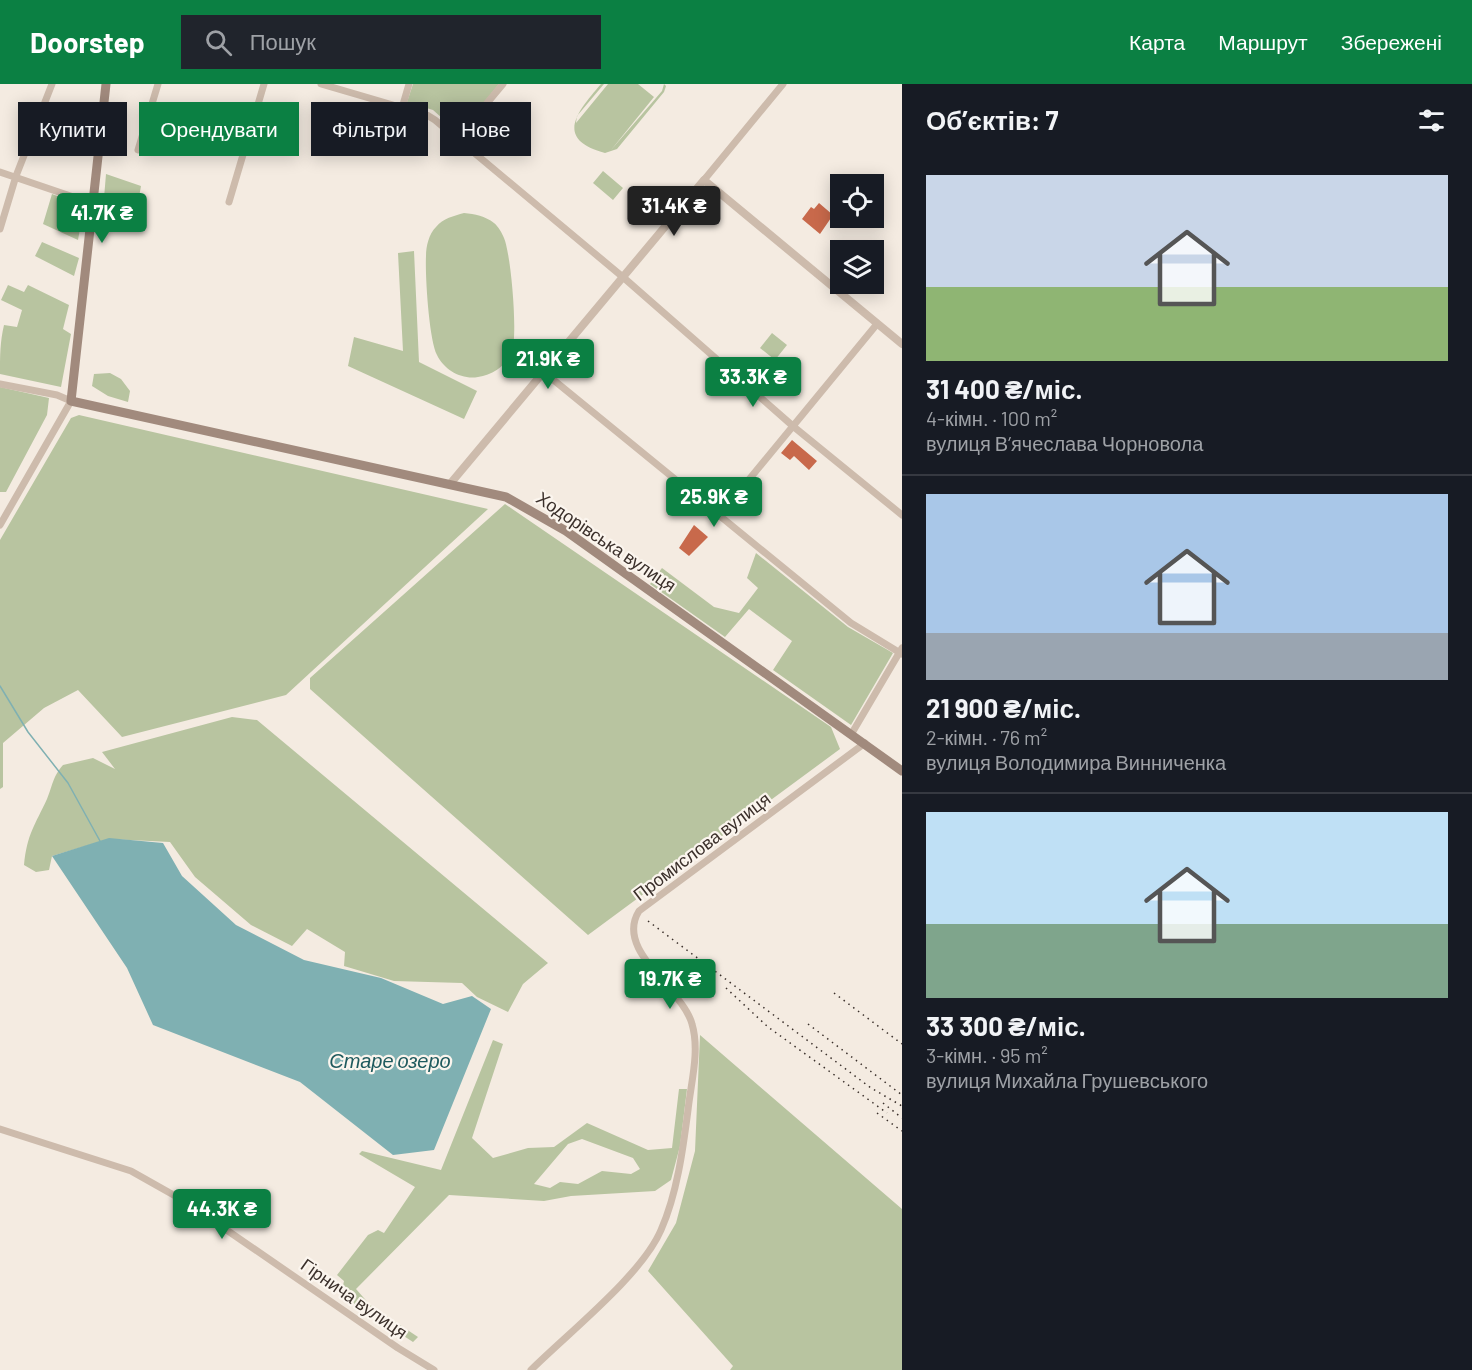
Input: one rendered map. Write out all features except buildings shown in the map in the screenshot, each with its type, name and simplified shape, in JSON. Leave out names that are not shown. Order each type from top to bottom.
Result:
[{"type":"main road","points":[[71,401],[84,301],[91,203],[106,84]]},
{"type":"main road","name":"Ходорівська вулиця","points":[[71,401],[506,497],[566,531],[852,733],[902,771]]},
{"type":"street","points":[[0,229],[16,176],[52,84]]},
{"type":"street","points":[[138,150],[158,84]]},
{"type":"street","points":[[229,202],[264,84]]},
{"type":"street","points":[[321,84],[382,102]]},
{"type":"street","points":[[404,102],[409,84]]},
{"type":"street","points":[[488,102],[503,84]]},
{"type":"street","points":[[450,484],[545,373],[783,84]]},
{"type":"street","points":[[428,116],[440,125]]},
{"type":"street","points":[[477,156],[624,278],[794,427],[902,515]]},
{"type":"street","points":[[0,172],[91,203]]},
{"type":"street","points":[[704,180],[902,344]]},
{"type":"street","points":[[719,516],[877,324]]},
{"type":"street","points":[[545,373],[851,624],[901,652],[852,733]]},
{"type":"street","points":[[0,384],[57,395],[71,401],[0,525]]},
{"type":"street","name":"Промислова вулиця","points":[[531,1370],[638,1267],[661,1231],[684,1143],[696,1045],[692,1021],[646,961],[634,938],[633,920],[639,911],[865,743]]},
{"type":"street","name":"Гірнича вулиця","points":[[0,1130],[131,1171],[186,1202],[398,1348],[434,1370]]},
{"type":"green space","points":[[413,84],[499,84],[484,102],[440,102],[440,116],[428,108],[428,102],[407,102]]},
{"type":"green space","points":[[601,84],[604,84],[578,115],[592,94]]},
{"type":"green space","points":[[608,84],[638,84],[654,97],[611,150],[662,91],[664,84],[666,86],[664,92],[617,149],[605,153],[579,140],[575,132],[575,123],[577,119],[576,123]]},
{"type":"green space","points":[[603,171],[623,188],[613,200],[593,183]]},
{"type":"green space","points":[[106,174],[141,186],[138,203],[104,198]]},
{"type":"green space","points":[[52,194],[84,206],[78,240],[43,224]]},
{"type":"green space","points":[[464,213],[487,219],[495,224],[502,234],[509,260],[514,312],[514,342],[510,356],[494,372],[472,378],[454,373],[437,355],[430,322],[426,277],[427,248],[431,233],[442,221]]},
{"type":"green space","points":[[42,242],[79,258],[74,276],[35,256]]},
{"type":"green space","points":[[414,251],[419,362],[477,391],[464,419],[348,366],[354,337],[403,351],[398,253]]},
{"type":"green space","points":[[8,285],[24,292],[28,285],[69,305],[63,329],[71,334],[61,387],[0,374],[4,325],[17,327],[22,310],[1,300]]},
{"type":"green space","points":[[772,333],[787,345],[775,360],[760,348]]},
{"type":"green space","points":[[110,373],[121,379],[130,391],[128,402],[108,396],[92,386],[94,374]]},
{"type":"green space","points":[[0,387],[49,398],[47,415],[6,492],[0,492]]},
{"type":"green space","points":[[79,415],[488,509],[286,695],[122,737],[78,690],[44,708],[3,743],[3,787],[0,789],[0,540],[71,418]]},
{"type":"green space","points":[[505,504],[831,727],[840,749],[588,935],[310,689],[310,678]]},
{"type":"green space","points":[[756,553],[848,627],[893,653],[851,725],[773,670],[792,641],[749,609],[725,637],[650,584],[662,568],[714,607],[739,613],[758,588],[747,578]]},
{"type":"green space","points":[[232,717],[257,720],[548,963],[523,984],[508,1012],[477,997],[462,983],[394,981],[344,966],[345,952],[307,929],[292,946],[251,925],[195,877],[170,842],[109,839],[52,856],[49,870],[36,872],[24,865],[32,830],[63,765],[93,758],[115,769],[102,752]]},
{"type":"green space","points":[[700,1035],[902,1209],[902,1370],[730,1370],[733,1366],[648,1271],[676,1223],[695,1151]]},
{"type":"green space","points":[[493,1040],[503,1044],[472,1138],[493,1158],[528,1148],[554,1147],[587,1123],[648,1150],[672,1148],[679,1089],[687,1089],[680,1146],[671,1180],[655,1191],[571,1196],[544,1201],[449,1195],[356,1289],[370,1305],[418,1337],[413,1342],[341,1295],[344,1281],[337,1275],[368,1235],[378,1230],[384,1233],[415,1187],[359,1154],[362,1151],[441,1170]],"holes":[[[582,1139],[633,1158],[640,1169],[631,1174],[602,1171],[578,1184],[560,1182],[550,1188],[534,1184],[568,1144]]]},
{"type":"water","name":"Старе озеро","points":[[109,838],[163,843],[182,876],[236,925],[304,960],[381,978],[443,1004],[472,996],[491,1009],[434,1150],[393,1155],[300,1082],[153,1025],[127,968],[52,856]]},
{"type":"waterway","points":[[0,686],[28,732],[68,783],[100,841]]},
{"type":"railway","points":[[648,921],[871,1088],[902,1106]]},
{"type":"railway","points":[[726,988],[768,1027],[887,1113]]},
{"type":"railway","points":[[834,993],[902,1044]]},
{"type":"railway","points":[[808,1024],[902,1095]]},
{"type":"railway","points":[[883,1103],[902,1118]]},
{"type":"railway","points":[[877,1113],[902,1131]]}]
